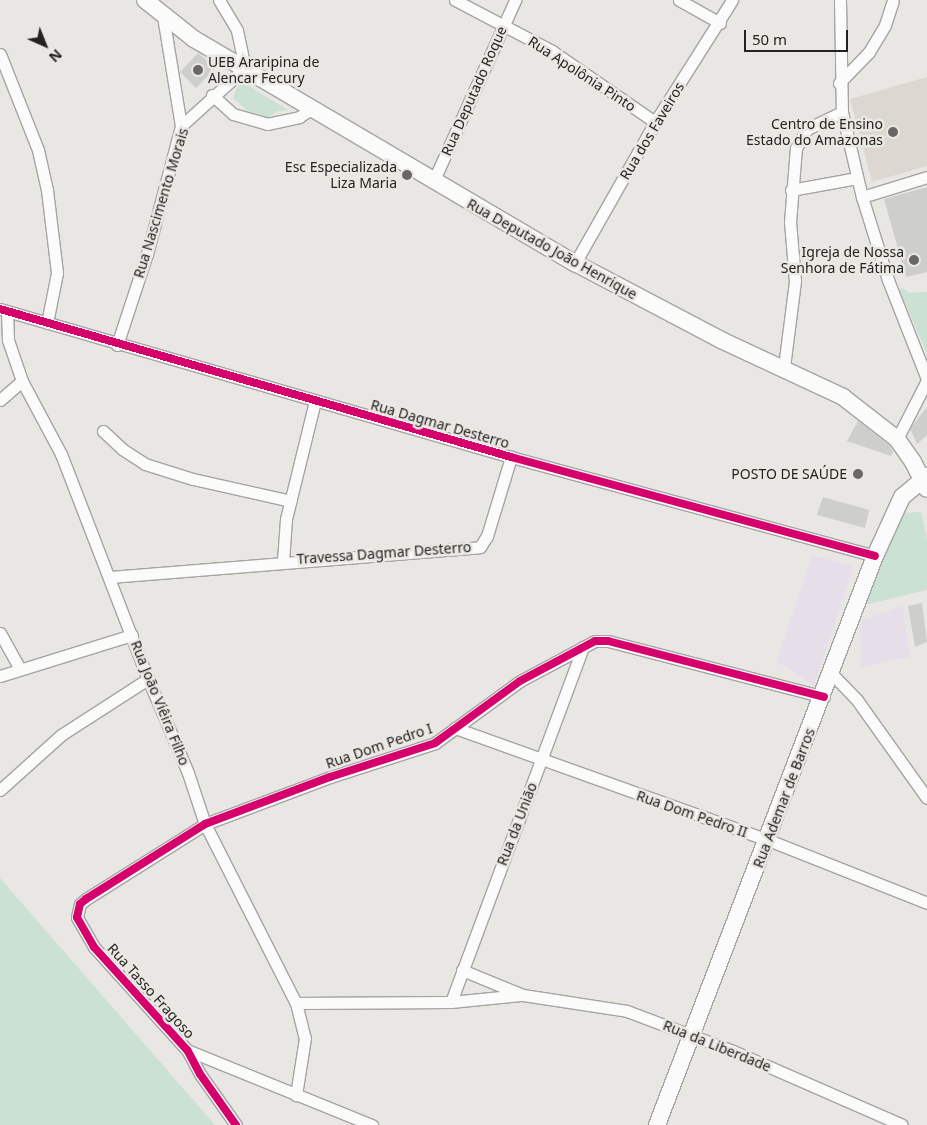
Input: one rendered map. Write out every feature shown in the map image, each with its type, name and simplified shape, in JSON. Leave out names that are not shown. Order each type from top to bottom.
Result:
[{"type":"main road","name":"Rua Deputado João Henrique","points":[[145,0],[163,16],[245,68],[434,182],[575,263],[721,340],[842,396],[896,439],[926,481]]},
{"type":"main road","name":"Rua Ademar de Barros","points":[[657,1125],[824,697],[875,556],[902,497],[926,481]]},
{"type":"street","points":[[219,0],[237,30],[245,68]]},
{"type":"street","name":"Rua Apolônia Pinto","points":[[454,0],[552,51],[655,122]]},
{"type":"street","name":"Rua Deputado Roque","points":[[434,182],[515,0]]},
{"type":"street","points":[[679,0],[720,23]]},
{"type":"street","name":"Rua dos Faveiros","points":[[575,263],[655,122],[720,23],[732,0]]},
{"type":"street","points":[[840,0],[839,82],[842,112],[857,178],[888,280],[927,379],[896,439]]},
{"type":"street","points":[[839,82],[869,52],[885,26],[893,1]]},
{"type":"street","points":[[163,16],[181,126]]},
{"type":"street","points":[[0,54],[38,150],[47,190],[57,273],[47,323]]},
{"type":"street","name":"Rua Nascimento Morais","points":[[117,345],[147,254],[181,126],[212,95],[245,68]]},
{"type":"street","points":[[212,95],[234,114],[267,124],[284,122],[313,108]]},
{"type":"street","points":[[784,368],[795,281],[791,190],[794,161],[801,138],[816,122],[842,112]]},
{"type":"street","points":[[862,197],[927,177]]},
{"type":"street","points":[[791,190],[857,178]]},
{"type":"street","name":"Rua Dagmar Desterro","points":[[4,310],[117,345],[511,457],[875,556]]},
{"type":"street","name":"Rua João Viêira Filho","points":[[4,310],[8,340],[22,381],[61,454],[148,679],[188,772],[205,824],[296,1003],[305,1038],[296,1094]]},
{"type":"street","points":[[0,400],[22,381]]},
{"type":"street","name":"Travessa Dagmar Desterro","points":[[283,560],[291,501],[315,401]]},
{"type":"street","points":[[103,431],[122,449],[145,464],[193,479],[291,501]]},
{"type":"street","name":"Travessa Dagmar Desterro","points":[[110,577],[283,560],[480,547],[487,536],[511,457]]},
{"type":"street","points":[[0,633],[20,669]]},
{"type":"street","points":[[0,676],[132,635]]},
{"type":"street","name":"Rua Dom Pedro I","points":[[86,899],[205,824],[330,777],[434,742],[520,681],[595,640],[608,641],[824,697]]},
{"type":"street","name":"Rua da União","points":[[451,1002],[583,646]]},
{"type":"street","points":[[832,674],[858,700],[927,798]]},
{"type":"street","points":[[0,790],[62,736],[148,679]]},
{"type":"street","name":"Rua Dom Pedro II","points":[[455,728],[540,761],[768,840],[927,904]]},
{"type":"street","name":"Rua Tasso Fragoso","points":[[86,899],[80,904],[77,917],[94,947],[187,1050],[200,1074],[236,1125]]},
{"type":"street","name":"Rua da Liberdade","points":[[462,970],[523,994],[627,1011],[692,1035],[902,1125]]},
{"type":"street","name":"Rua da Liberdade","points":[[296,1003],[451,1002],[523,994]]},
{"type":"street","points":[[187,1050],[372,1125]]},
{"type":"shaded area","name":"Centro de Ensino Estado do Amazonas","points":[[927,77],[927,166],[872,182],[850,99]]},
{"type":"shaded area","points":[[812,555],[854,566],[814,686],[776,661]]},
{"type":"shaded area","points":[[903,606],[910,657],[861,667],[860,621]]},
{"type":"green space","points":[[244,83],[288,110],[277,111],[267,118],[248,111],[233,98],[237,87]]},
{"type":"green space","points":[[903,288],[909,293],[927,292],[927,354],[899,289]]},
{"type":"green space","points":[[921,512],[927,539],[927,590],[864,605],[900,513]]},
{"type":"green space","points":[[0,878],[215,1125],[0,1125]]},
{"type":"building","name":"UEB Araripina de Alencar Fecury","points":[[198,53],[216,68],[196,88],[180,72]]},
{"type":"building","points":[[927,187],[927,272],[906,277],[884,199]]},
{"type":"building","points":[[927,407],[927,435],[917,444],[910,429]]},
{"type":"building","points":[[858,421],[890,446],[893,451],[891,456],[847,441]]},
{"type":"building","points":[[823,497],[869,510],[865,528],[817,515]]},
{"type":"building","points":[[922,603],[927,642],[915,647],[908,606]]},
{"type":"cycle path","points":[[0,309],[511,457],[875,556]]},
{"type":"cycle path","points":[[236,1125],[200,1074],[187,1050],[94,947],[77,917],[80,904],[86,899],[205,824],[330,777],[435,743],[520,681],[595,641],[608,641],[824,697]]},
{"type":"place","name":"UEB Araripina de Alencar Fecury","points":[[198,70]]},
{"type":"place","name":"Centro de Ensino Estado do Amazonas","points":[[893,132]]},
{"type":"place","name":"Esc Especializada Liza Maria","points":[[407,175]]},
{"type":"place","name":"Igreja de Nossa Senhora de Fátima","points":[[914,260]]},
{"type":"place","name":"POSTO DE SAÚDE","points":[[858,474]]}]
